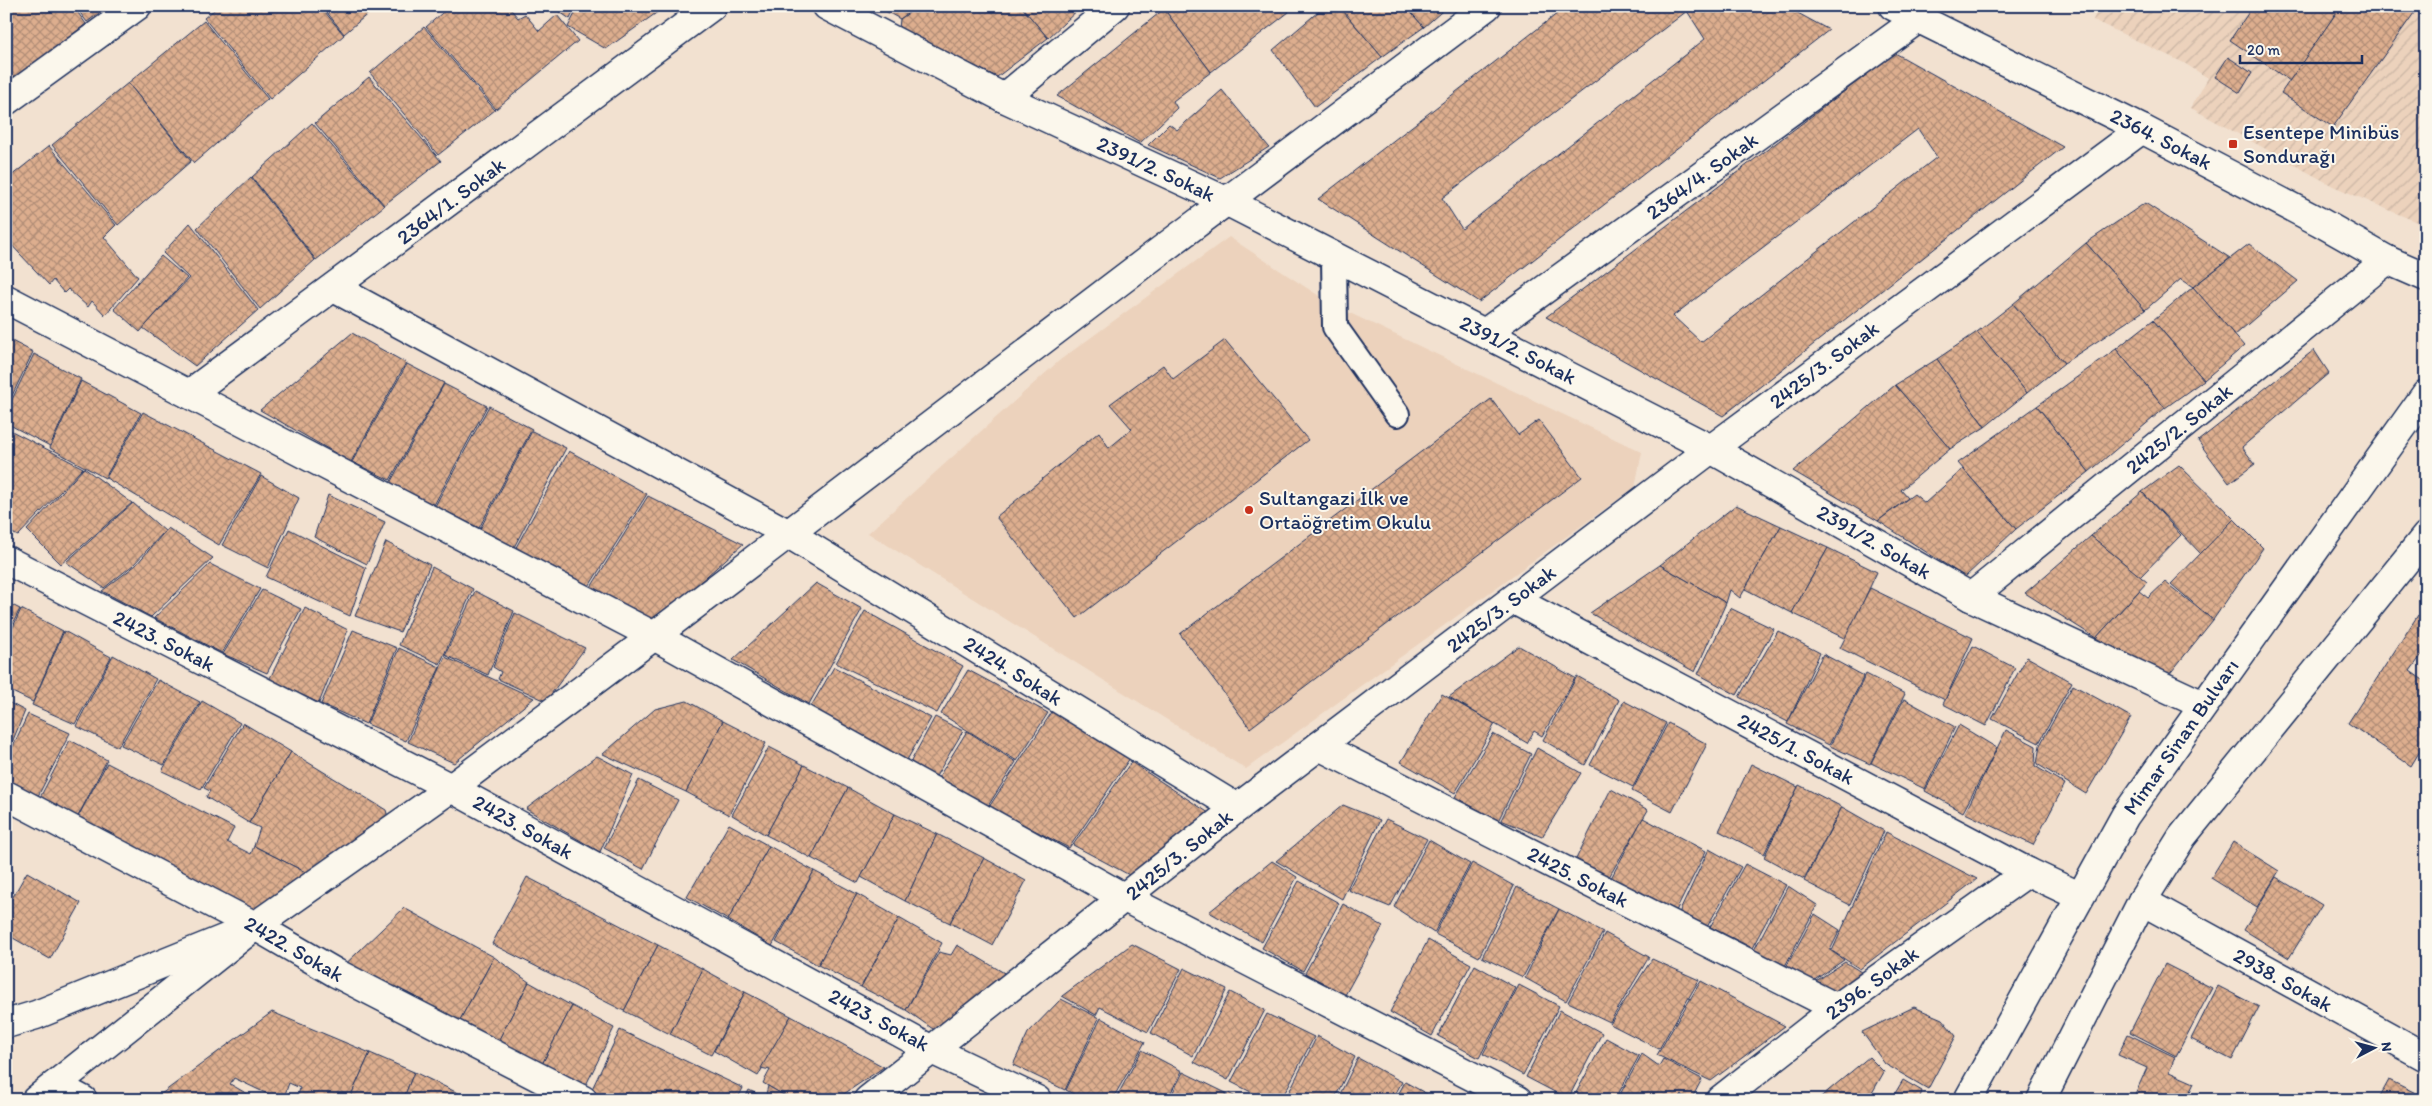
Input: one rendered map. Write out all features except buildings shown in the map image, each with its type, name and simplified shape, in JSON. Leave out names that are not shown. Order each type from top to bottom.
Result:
[{"type":"street","points":[[6,101],[137,6]]},
{"type":"street","name":"2364/1. Sokak","points":[[189,394],[712,6]]},
{"type":"street","name":"2391/2. Sokak","points":[[827,6],[1004,98],[1226,201],[1486,332],[1711,449],[1971,597],[2203,705]]},
{"type":"street","points":[[1004,98],[1115,6]]},
{"type":"street","points":[[46,1092],[255,926],[451,788],[789,534],[1226,201],[1487,6]]},
{"type":"street","name":"2364. Sokak","points":[[1893,6],[2142,129],[2320,222],[2387,260],[2426,277]]},
{"type":"street","name":"2364/4. Sokak","points":[[1486,332],[1918,19]]},
{"type":"street","name":"2425/3. Sokak","points":[[868,1100],[930,1049],[1125,898],[1237,808],[1711,449],[2142,129]]},
{"type":"street","name":"2425/2. Sokak","points":[[1971,597],[2387,260]]},
{"type":"street","name":"2424. Sokak","points":[[334,288],[789,534],[1237,808]]},
{"type":"street","points":[[6,299],[654,636],[1125,898],[1518,1100]]},
{"type":"street","name":"Mimar Sinan Bulvarı","points":[[1968,1100],[2079,896],[2125,816],[2426,394]]},
{"type":"street","points":[[2041,1100],[2142,901],[2182,837],[2426,536]]},
{"type":"street","name":"2423. Sokak","points":[[6,560],[451,788],[930,1049],[1037,1100]]},
{"type":"street","name":"2425/1. Sokak","points":[[1514,600],[2028,872],[2079,896]]},
{"type":"street","name":"2425. Sokak","points":[[1319,746],[1837,1008]]},
{"type":"street","name":"2422. Sokak","points":[[6,795],[255,926],[336,973],[583,1100]]},
{"type":"street","name":"2396. Sokak","points":[[1720,1100],[1837,1008],[2028,872]]},
{"type":"street","name":"2938. Sokak","points":[[2142,901],[2426,1056]]},
{"type":"street","points":[[6,1024],[36,1015],[255,926]]},
{"type":"street","points":[[46,1092],[83,1100]]},
{"type":"lane","points":[[1334,256],[1335,327],[1396,414]]},
{"type":"shaded area","points":[[2099,6],[2426,6],[2426,226],[2333,186],[2191,108],[2208,78],[2184,63],[2093,20]]},
{"type":"shaded area","name":"Sultangazi İlk ve Ortaöğretim Okulu","points":[[1229,237],[1333,305],[1642,452],[1635,487],[1246,769],[868,533],[1060,360]]},
{"type":"place","name":"Esentepe Minibüs Sondurağı","points":[[2233,144]]},
{"type":"place","name":"Sultangazi İlk ve Ortaöğretim Okulu","points":[[1249,510]]}]
